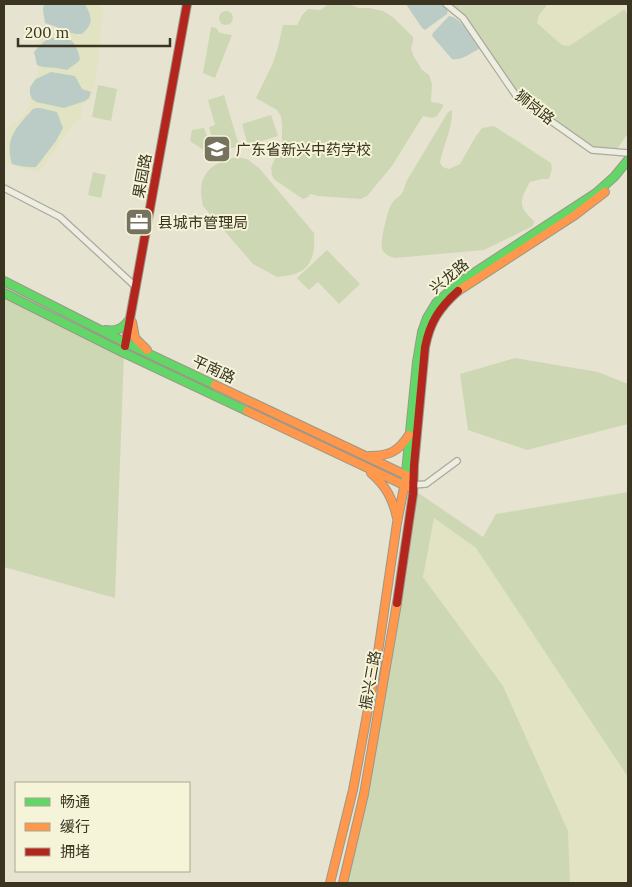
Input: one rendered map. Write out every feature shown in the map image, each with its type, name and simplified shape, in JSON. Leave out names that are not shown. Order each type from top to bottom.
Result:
[{"type":"main road","name":"果园路","points":[[124,353],[186,4]]},
{"type":"main road","name":"兴龙路","points":[[412,482],[411,431],[417,362],[422,332],[427,318],[436,303],[460,282],[596,193],[614,177],[628,160]]},
{"type":"main road","name":"兴龙路","points":[[412,482],[425,341],[428,330],[438,311],[459,290],[594,202],[628,168]]},
{"type":"main road","name":"平南路","points":[[4,281],[152,355],[367,456],[412,482]]},
{"type":"main road","name":"平南路","points":[[4,293],[124,353],[404,485]]},
{"type":"main road","points":[[97,328],[117,331],[128,322],[131,314]]},
{"type":"main road","points":[[131,314],[135,338],[152,355]]},
{"type":"main road","points":[[397,523],[396,510],[389,492],[378,478],[363,466],[367,456],[393,453],[405,443],[411,431]]},
{"type":"main road","name":"兴龙路","points":[[404,485],[412,482]]},
{"type":"main road","name":"振兴三路","points":[[343,883],[364,794],[393,628],[412,482]]},
{"type":"main road","name":"振兴三路","points":[[330,883],[353,790],[376,666],[404,485]]},
{"type":"street","name":"狮岗路","points":[[446,4],[463,18],[517,97],[592,150],[628,153]]},
{"type":"street","points":[[4,188],[60,217],[136,287]]},
{"type":"street","points":[[412,482],[426,484],[458,461]]},
{"type":"green space","points":[[43,4],[100,4],[103,13],[96,79],[90,100],[81,106],[81,117],[67,132],[39,173],[8,164],[6,137],[10,125],[23,117],[30,105],[32,83],[39,73],[35,52],[37,44],[44,37],[59,33],[59,28],[45,23]]},
{"type":"green space","points":[[329,4],[351,5],[383,11],[394,18],[413,37],[411,48],[413,55],[422,70],[429,75],[432,84],[431,102],[444,105],[437,116],[432,118],[423,116],[392,166],[367,196],[361,199],[310,194],[303,199],[275,180],[272,176],[271,168],[282,141],[281,116],[277,110],[256,98],[273,63],[283,25],[297,25],[302,15],[308,9],[320,10]]},
{"type":"green space","points":[[446,4],[548,4],[539,15],[537,23],[562,45],[569,46],[625,9],[628,17],[628,133],[615,152],[592,150],[517,97],[463,18]]},
{"type":"green space","points":[[548,4],[628,4],[628,7],[569,46],[562,45],[537,23],[539,15]]},
{"type":"green space","points":[[223,11],[229,11],[233,18],[229,25],[223,25],[219,21],[219,15]]},
{"type":"green space","points":[[211,27],[216,28],[220,33],[232,35],[215,78],[203,73]]},
{"type":"green space","points":[[98,85],[117,89],[111,121],[92,117]]},
{"type":"green space","points":[[224,95],[239,146],[216,153],[209,127],[215,125],[208,100]]},
{"type":"green space","points":[[452,110],[451,124],[441,156],[440,163],[443,167],[449,169],[460,164],[482,128],[494,126],[551,163],[552,169],[549,179],[530,182],[522,198],[525,211],[534,221],[533,226],[484,250],[391,257],[382,249],[384,227],[389,209],[400,196],[406,182],[448,112]]},
{"type":"green space","points":[[271,115],[278,136],[248,145],[242,124]]},
{"type":"green space","points":[[204,128],[211,147],[205,151],[190,141],[192,130]]},
{"type":"green space","points":[[237,157],[247,159],[259,168],[314,233],[312,256],[310,262],[303,270],[292,275],[277,277],[253,264],[203,206],[201,187],[207,172],[219,163]]},
{"type":"green space","points":[[93,172],[106,175],[101,198],[88,195]]},
{"type":"green space","points":[[327,250],[360,284],[339,304],[318,282],[309,290],[297,278]]},
{"type":"green space","points":[[4,281],[126,343],[124,353],[115,598],[4,567]]},
{"type":"green space","points":[[515,358],[598,372],[628,384],[628,424],[527,450],[468,430],[460,374]]},
{"type":"green space","points":[[414,490],[483,537],[496,514],[628,492],[628,777],[476,548],[434,518],[423,577],[503,686],[568,831],[570,883],[342,883],[365,782]]},
{"type":"green space","points":[[433,517],[476,548],[628,777],[628,883],[570,883],[568,831],[503,686],[423,577]]},
{"type":"shaded area","points":[[44,4],[85,4],[91,20],[89,26],[82,34],[76,34],[60,30],[45,23]]},
{"type":"shaded area","points":[[406,4],[440,4],[448,10],[447,14],[425,30]]},
{"type":"shaded area","points":[[449,16],[462,24],[479,49],[462,58],[452,59],[432,36]]},
{"type":"shaded area","points":[[65,37],[75,45],[80,59],[78,62],[67,70],[37,65],[34,52],[42,44],[50,38]]},
{"type":"shaded area","points":[[51,72],[75,76],[82,89],[91,92],[89,98],[64,108],[36,102],[30,94],[30,87],[36,79]]},
{"type":"shaded area","points":[[36,108],[57,112],[63,128],[56,141],[36,167],[12,164],[10,155],[11,140],[17,127]]},
{"type":"traffic: fast","points":[[405,482],[417,362],[422,332],[427,318],[436,303],[460,282],[596,193],[614,177],[628,160]]},
{"type":"traffic: fast","points":[[4,281],[126,343],[215,385]]},
{"type":"traffic: fast","points":[[4,293],[124,353],[247,411]]},
{"type":"traffic: fast","points":[[105,330],[112,331],[118,329],[129,320]]},
{"type":"traffic: slow","points":[[458,291],[575,215],[605,192]]},
{"type":"traffic: slow","points":[[132,322],[135,338],[147,350]]},
{"type":"traffic: slow","points":[[215,385],[410,477]]},
{"type":"traffic: slow","points":[[247,411],[408,487]]},
{"type":"traffic: slow","points":[[369,456],[392,452],[409,435]]},
{"type":"traffic: slow","points":[[371,473],[388,493],[397,518]]},
{"type":"traffic: slow","points":[[330,883],[353,790],[376,666],[397,523],[405,482]]},
{"type":"traffic: slow","points":[[343,883],[364,794],[397,603]]},
{"type":"traffic: jam","points":[[125,346],[187,4]]},
{"type":"traffic: jam","points":[[397,603],[413,494],[425,347],[436,316],[458,291]]},
{"type":"place","name":"广东省新兴中药学校","points":[[217,149]]},
{"type":"place","name":"县城市管理局","points":[[139,222]]}]
